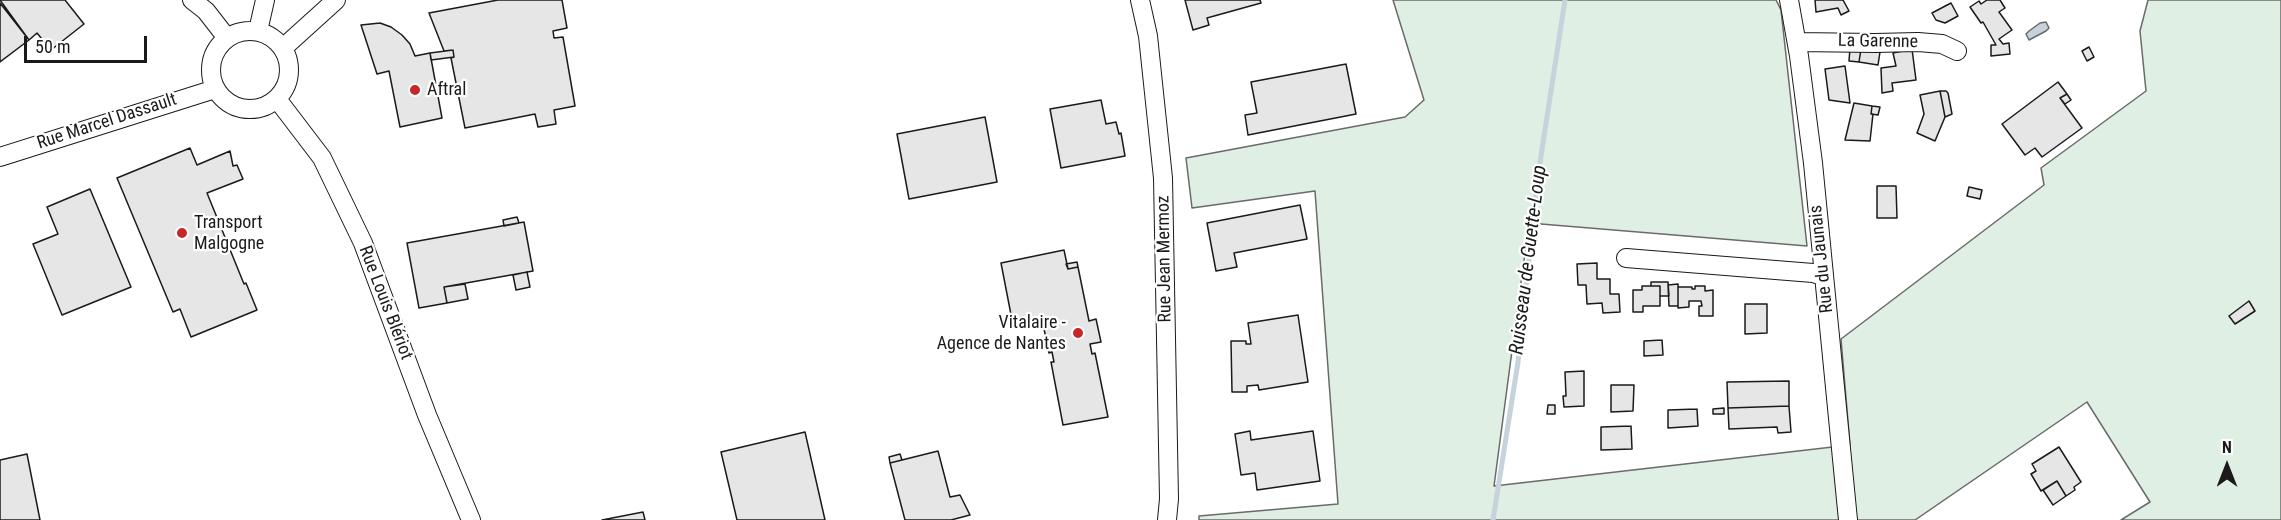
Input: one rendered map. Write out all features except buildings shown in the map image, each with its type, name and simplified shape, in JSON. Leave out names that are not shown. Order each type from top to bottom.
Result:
[{"type":"street","points":[[192,0],[206,12],[227,38]]},
{"type":"street","points":[[258,31],[265,0]]},
{"type":"street","points":[[283,48],[336,0]]},
{"type":"street","name":"Rue Jean Mermoz","points":[[1140,0],[1148,36],[1163,177],[1169,499],[1167,520]]},
{"type":"street","name":"Rue du Jaunais","points":[[1789,0],[1813,163],[1848,520]]},
{"type":"street","points":[[247,30],[258,31],[268,34],[283,48],[289,65],[288,80],[284,90],[267,105],[255,109],[244,109],[222,98],[215,89],[210,67],[218,46],[227,38],[247,30]]},
{"type":"street","name":"La Garenne","points":[[1797,42],[1875,44],[1918,42],[1942,44],[1957,51]]},
{"type":"street","name":"Rue Marcel Dassault","points":[[0,157],[215,89]]},
{"type":"street","name":"Rue Louis Blériot","points":[[276,99],[322,158],[363,243],[428,415],[471,520]]},
{"type":"street","points":[[1626,258],[1802,272],[1824,276]]},
{"type":"green space","points":[[1393,0],[1776,0],[1781,10],[1807,246],[1529,223],[1494,486],[1850,445],[1841,339],[2044,185],[2041,168],[2146,91],[2140,31],[2148,0],[2281,0],[2281,520],[2121,520],[2150,502],[2087,402],[1915,520],[1199,520],[1199,516],[1338,504],[1315,191],[1192,208],[1186,158],[1405,117],[1424,100]]},
{"type":"shaded area","points":[[2046,22],[2049,28],[2029,40],[2026,34],[2040,23]]},
{"type":"waterway","name":"Ruisseau de Guette-Loup","points":[[1493,520],[1518,362],[1537,182],[1565,0]]},
{"type":"place","name":"Aftral","points":[[415,90]]},
{"type":"place","name":"Transport Malgogne","points":[[182,233]]},
{"type":"place","name":"Vitalaire - Agence de Nantes","points":[[1078,333]]}]
